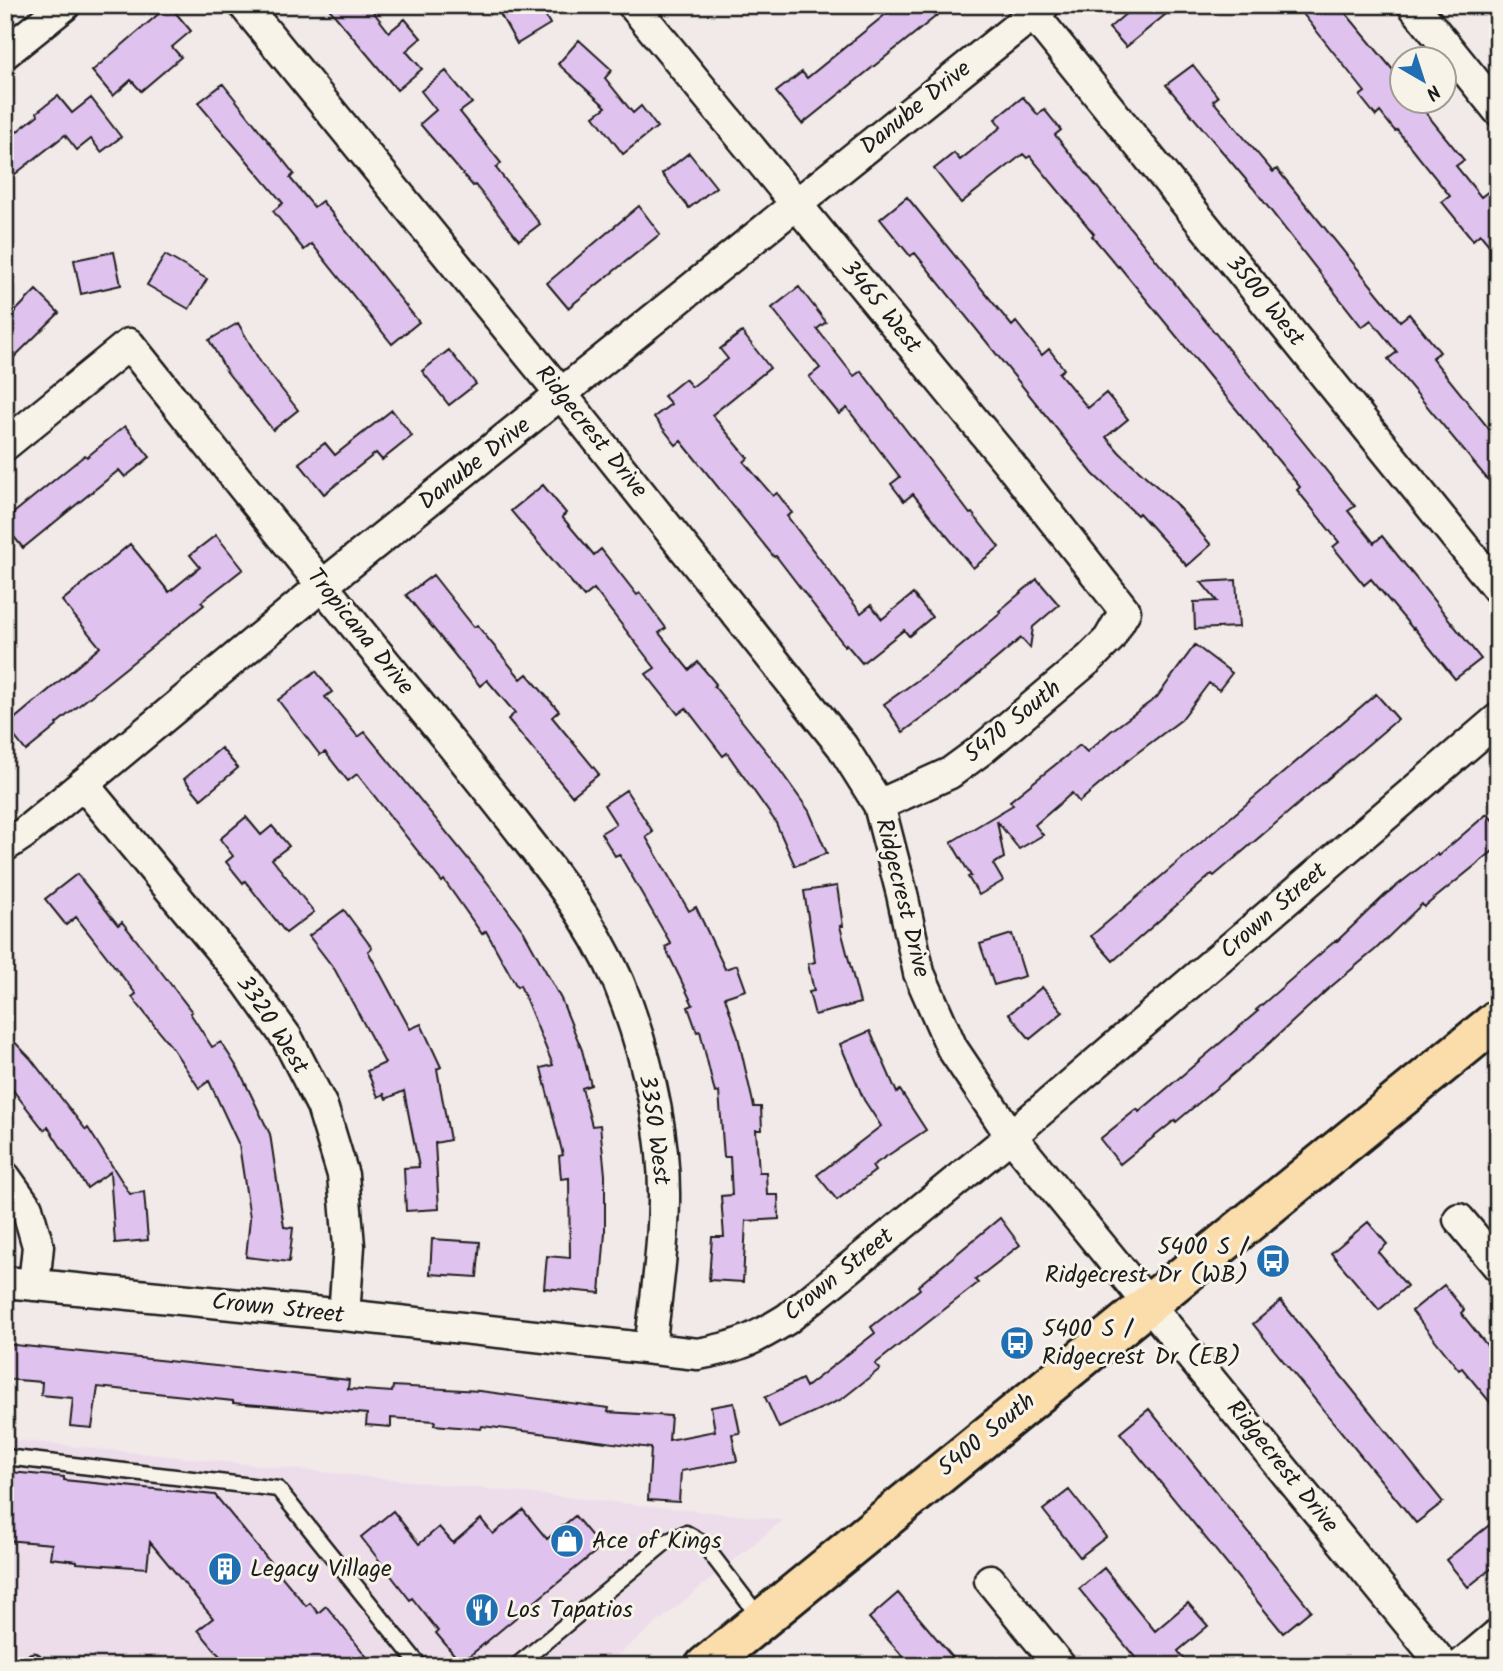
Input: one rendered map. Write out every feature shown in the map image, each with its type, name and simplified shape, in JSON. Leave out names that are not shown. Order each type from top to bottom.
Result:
[{"type":"main road","name":"5400 South","points":[[705,1666],[1498,1019]]},
{"type":"street","points":[[5,53],[65,5]]},
{"type":"street","name":"Ridgecrest Drive","points":[[244,5],[562,395],[842,746],[879,805],[919,974],[952,1048],[1011,1136],[1444,1666]]},
{"type":"street","name":"3465 West","points":[[633,5],[1007,461],[1125,611]]},
{"type":"street","points":[[1413,5],[1498,110]]},
{"type":"street","name":"Danube Drive","points":[[5,846],[23,834],[322,586],[1038,10]]},
{"type":"street","name":"3500 West","points":[[1038,10],[1498,589]]},
{"type":"street","name":"Tropicana Drive","points":[[5,445],[129,344],[502,807],[589,922]]},
{"type":"street","name":"5470 South","points":[[879,805],[950,773],[980,751],[1090,659],[1109,639],[1125,611]]},
{"type":"street","name":"Crown Street","points":[[20,1283],[698,1353],[726,1349],[752,1341],[787,1320],[1011,1136],[1498,719]]},
{"type":"street","name":"3320 West","points":[[83,784],[247,982],[287,1038],[322,1106],[343,1175],[349,1246],[344,1315]]},
{"type":"street","name":"3350 West","points":[[589,922],[626,1002],[650,1083],[660,1141],[664,1199],[659,1276],[650,1348]]},
{"type":"street","points":[[5,1177],[27,1208],[38,1246],[20,1283]]},
{"type":"street","points":[[1459,1219],[1498,1266]]},
{"type":"street","points":[[990,1580],[1060,1666]]},
{"type":"street","points":[[1460,1666],[1498,1634]]},
{"type":"lane","points":[[5,1457],[278,1489],[420,1666]]},
{"type":"lane","points":[[516,1666],[666,1542],[686,1533],[702,1542],[761,1619]]},
{"type":"lane","points":[[30,1666],[34,1661],[38,1666]]},
{"type":"shaded area","points":[[5,1439],[783,1520],[604,1666],[5,1666]]},
{"type":"building","points":[[169,5],[191,31],[172,47],[181,57],[141,91],[131,80],[113,96],[92,71]]},
{"type":"building","points":[[326,5],[368,5],[389,32],[405,19],[421,38],[406,51],[422,69],[397,90]]},
{"type":"building","points":[[495,5],[539,5],[550,24],[517,44]]},
{"type":"building","points":[[897,5],[950,5],[802,124],[776,92],[802,72],[807,78]]},
{"type":"building","points":[[1136,5],[1177,5],[1126,47],[1109,28]]},
{"type":"building","points":[[1296,5],[1339,5],[1388,64],[1388,116],[1428,116],[1464,160],[1456,166],[1481,197],[1489,191],[1498,202],[1498,256],[1480,234],[1473,240],[1442,202],[1450,196],[1397,130],[1395,131],[1380,112],[1376,116],[1360,96],[1365,92]]},
{"type":"building","points":[[579,40],[612,70],[605,78],[633,113],[641,106],[657,127],[623,154],[594,116],[606,107],[558,64]]},
{"type":"building","points":[[1193,65],[1218,97],[1213,101],[1273,172],[1277,169],[1400,321],[1409,314],[1440,352],[1432,358],[1498,440],[1498,492],[1388,359],[1397,352],[1371,320],[1362,327],[1253,188],[1166,85]]},
{"type":"building","points":[[446,71],[472,103],[460,112],[501,163],[496,168],[540,224],[519,240],[475,185],[473,186],[420,124],[436,110],[421,91]]},
{"type":"building","points":[[223,84],[294,174],[290,178],[314,207],[322,201],[419,322],[392,344],[312,244],[304,250],[273,211],[283,203],[198,103]]},
{"type":"building","points":[[58,96],[72,113],[91,98],[121,137],[101,152],[91,139],[77,150],[65,135],[5,182],[5,141]]},
{"type":"building","points":[[1023,97],[1038,115],[1044,109],[1061,130],[1055,135],[1355,506],[1348,511],[1374,543],[1382,536],[1481,659],[1455,679],[1371,579],[1364,585],[1333,547],[1339,542],[1297,490],[1300,487],[1092,236],[1094,234],[1030,156],[1027,158],[1023,154],[961,203],[934,169],[954,153],[960,160],[1001,127],[995,119]]},
{"type":"building","points":[[689,153],[716,187],[689,208],[662,174]]},
{"type":"building","points":[[907,197],[1012,326],[1016,322],[1042,355],[1049,349],[1064,369],[1059,373],[1088,408],[1106,393],[1128,419],[1106,437],[1175,503],[1211,545],[1187,566],[1139,513],[1137,515],[1093,474],[915,253],[910,256],[880,219]]},
{"type":"building","points":[[639,206],[660,234],[568,308],[547,283]]},
{"type":"building","points":[[114,252],[121,285],[81,294],[74,260]]},
{"type":"building","points":[[165,255],[207,279],[189,309],[147,285]]},
{"type":"building","points":[[799,287],[826,322],[817,329],[854,376],[861,371],[970,514],[972,513],[999,547],[973,568],[913,494],[904,501],[891,484],[900,477],[847,408],[839,414],[809,377],[820,368],[772,308]]},
{"type":"building","points":[[36,290],[59,313],[5,366],[5,322]]},
{"type":"building","points":[[238,323],[261,363],[298,410],[273,430],[227,372],[209,340]]},
{"type":"building","points":[[742,332],[770,368],[712,415],[748,458],[744,462],[773,496],[777,493],[792,513],[787,516],[861,613],[871,605],[882,619],[913,594],[932,617],[909,636],[904,630],[862,663],[846,644],[845,646],[776,556],[774,557],[681,441],[676,445],[654,417],[671,404],[664,396],[685,379],[692,387],[728,359],[720,349]]},
{"type":"building","points":[[449,350],[476,384],[449,405],[422,371]]},
{"type":"building","points":[[392,410],[412,436],[382,460],[376,453],[324,494],[299,463],[325,443],[335,455]]},
{"type":"building","points":[[125,426],[150,457],[125,477],[119,470],[23,548],[5,526],[5,520]]},
{"type":"building","points":[[543,485],[566,513],[562,517],[594,555],[601,549],[637,595],[640,593],[666,628],[659,633],[689,670],[698,662],[716,684],[714,686],[809,811],[827,853],[795,866],[775,821],[727,753],[723,756],[686,708],[678,714],[646,674],[655,668],[594,589],[584,597],[511,511]]},
{"type":"building","points":[[216,535],[243,569],[201,602],[204,605],[26,751],[6,726],[100,647],[62,601],[130,544],[169,592],[200,567],[190,555]]},
{"type":"building","points":[[433,575],[474,627],[477,625],[521,679],[527,674],[559,711],[552,717],[599,774],[572,796],[508,719],[515,713],[487,680],[480,686],[406,595]]},
{"type":"building","points":[[1037,579],[1059,605],[1033,627],[1030,648],[1021,638],[950,698],[903,732],[884,704],[932,670],[1001,613],[999,611]]},
{"type":"building","points":[[1236,580],[1239,627],[1195,629],[1194,602],[1217,601],[1201,582]]},
{"type":"building","points":[[1195,645],[1232,673],[1219,690],[1209,683],[1181,720],[1079,802],[1072,793],[1035,825],[1043,835],[1019,849],[997,821],[1004,858],[993,864],[1003,881],[979,895],[951,842],[1013,805],[1010,801],[1080,745],[1087,752],[1157,697]]},
{"type":"building","points":[[316,671],[332,692],[325,697],[358,737],[365,732],[487,882],[524,932],[561,999],[582,1050],[591,1085],[582,1088],[592,1126],[600,1125],[605,1175],[605,1233],[600,1293],[544,1288],[547,1256],[570,1258],[569,1178],[561,1179],[559,1156],[563,1155],[541,1068],[553,1065],[520,985],[517,987],[486,931],[482,934],[444,880],[442,882],[357,774],[348,781],[325,752],[320,755],[278,700]]},
{"type":"building","points":[[1376,694],[1398,719],[1214,876],[1212,874],[1113,961],[1091,936]]},
{"type":"building","points":[[221,748],[238,768],[201,799],[184,779]]},
{"type":"building","points":[[626,790],[653,832],[646,837],[689,911],[696,907],[725,969],[737,965],[746,990],[725,997],[738,1037],[754,1107],[761,1107],[762,1130],[756,1130],[759,1172],[766,1172],[767,1195],[778,1195],[779,1219],[746,1221],[743,1282],[709,1280],[712,1237],[724,1237],[721,1196],[732,1195],[730,1157],[724,1157],[719,1092],[715,1093],[700,1031],[697,1032],[688,1007],[693,1005],[665,947],[671,944],[619,854],[615,856],[601,833],[616,824],[604,805]]},
{"type":"building","points":[[1487,814],[1498,826],[1498,847],[1424,907],[1422,904],[1376,949],[1263,1049],[1176,1122],[1175,1120],[1120,1164],[1100,1139],[1137,1109],[1139,1112],[1258,1011],[1256,1010],[1337,941],[1385,895],[1437,854],[1438,856]]},
{"type":"building","points":[[246,817],[261,835],[272,826],[289,846],[272,859],[314,912],[286,933],[245,881],[243,883],[226,862],[233,856],[220,839]]},
{"type":"building","points":[[77,874],[118,925],[122,922],[152,960],[192,1012],[190,1013],[212,1047],[221,1042],[240,1072],[270,1134],[284,1227],[293,1228],[289,1262],[246,1257],[250,1218],[239,1145],[209,1081],[199,1088],[173,1049],[132,997],[136,994],[76,917],[66,925],[45,899]]},
{"type":"building","points":[[837,886],[843,926],[840,926],[860,1003],[815,1015],[809,992],[814,991],[808,964],[815,962],[804,891]]},
{"type":"building","points":[[344,910],[372,948],[368,951],[410,1029],[421,1024],[441,1067],[437,1069],[450,1140],[435,1143],[439,1209],[406,1211],[404,1168],[419,1167],[404,1091],[386,1099],[384,1094],[378,1097],[367,1071],[385,1063],[335,970],[309,936]]},
{"type":"building","points":[[1012,934],[1025,976],[994,985],[980,944]]},
{"type":"building","points":[[1042,987],[1063,1012],[1030,1039],[1009,1014]]},
{"type":"building","points":[[870,1031],[897,1093],[900,1090],[926,1130],[872,1166],[875,1171],[837,1200],[817,1175],[881,1126],[864,1100],[840,1044]]},
{"type":"building","points":[[5,1032],[30,1058],[86,1130],[88,1128],[130,1194],[144,1192],[148,1240],[115,1243],[110,1172],[87,1188],[48,1127],[44,1130],[5,1080]]},
{"type":"building","points":[[1000,1218],[1020,1245],[975,1280],[978,1283],[875,1364],[880,1369],[842,1399],[779,1428],[765,1397],[802,1379],[806,1387],[875,1333],[871,1327],[920,1289],[918,1286]]},
{"type":"building","points":[[1368,1222],[1387,1244],[1378,1252],[1407,1286],[1379,1310],[1331,1253]]},
{"type":"building","points":[[432,1239],[480,1242],[477,1277],[430,1274]]},
{"type":"building","points":[[1444,1285],[1464,1310],[1461,1313],[1498,1359],[1498,1412],[1462,1368],[1459,1370],[1412,1311]]},
{"type":"building","points":[[1281,1301],[1443,1502],[1416,1523],[1253,1324]]},
{"type":"building","points":[[5,1344],[349,1380],[348,1389],[392,1392],[393,1386],[480,1391],[609,1408],[608,1412],[671,1416],[669,1440],[715,1431],[711,1407],[734,1403],[740,1433],[732,1434],[737,1461],[681,1471],[679,1502],[648,1500],[651,1448],[532,1432],[482,1426],[481,1429],[434,1425],[435,1421],[391,1418],[391,1427],[366,1425],[367,1414],[233,1403],[98,1387],[92,1428],[70,1426],[73,1398],[41,1395],[42,1382],[5,1379]]},
{"type":"building","points":[[1149,1409],[1311,1610],[1283,1633],[1120,1433]]},
{"type":"building","name":"Legacy Village","points":[[10,1472],[215,1495],[306,1606],[310,1603],[318,1613],[326,1606],[374,1666],[228,1666],[198,1630],[213,1618],[150,1542],[147,1568],[77,1563],[50,1558],[52,1544],[5,1540],[5,1474],[10,1475]]},
{"type":"building","points":[[1069,1490],[1106,1537],[1080,1557],[1043,1510]]},
{"type":"building","points":[[523,1510],[547,1539],[575,1516],[601,1547],[461,1663],[361,1537],[393,1511],[419,1544],[439,1527],[453,1543],[481,1519],[493,1534]]},
{"type":"building","points":[[1498,1518],[1498,1563],[1468,1587],[1446,1560]]},
{"type":"building","points":[[1104,1568],[1155,1631],[1188,1603],[1208,1626],[1178,1651],[1189,1666],[1142,1666],[1079,1589]]},
{"type":"building","points":[[898,1593],[960,1666],[911,1666],[869,1618]]},
{"type":"place","name":"5400 S / Ridgecrest Dr (WB)","points":[[1273,1261]]},
{"type":"place","name":"5400 S / Ridgecrest Dr (EB)","points":[[1017,1343]]},
{"type":"place","name":"Ace of Kings","points":[[567,1541]]},
{"type":"place","name":"Legacy Village","points":[[225,1569]]},
{"type":"place","name":"Los Tapatios","points":[[482,1610]]}]
